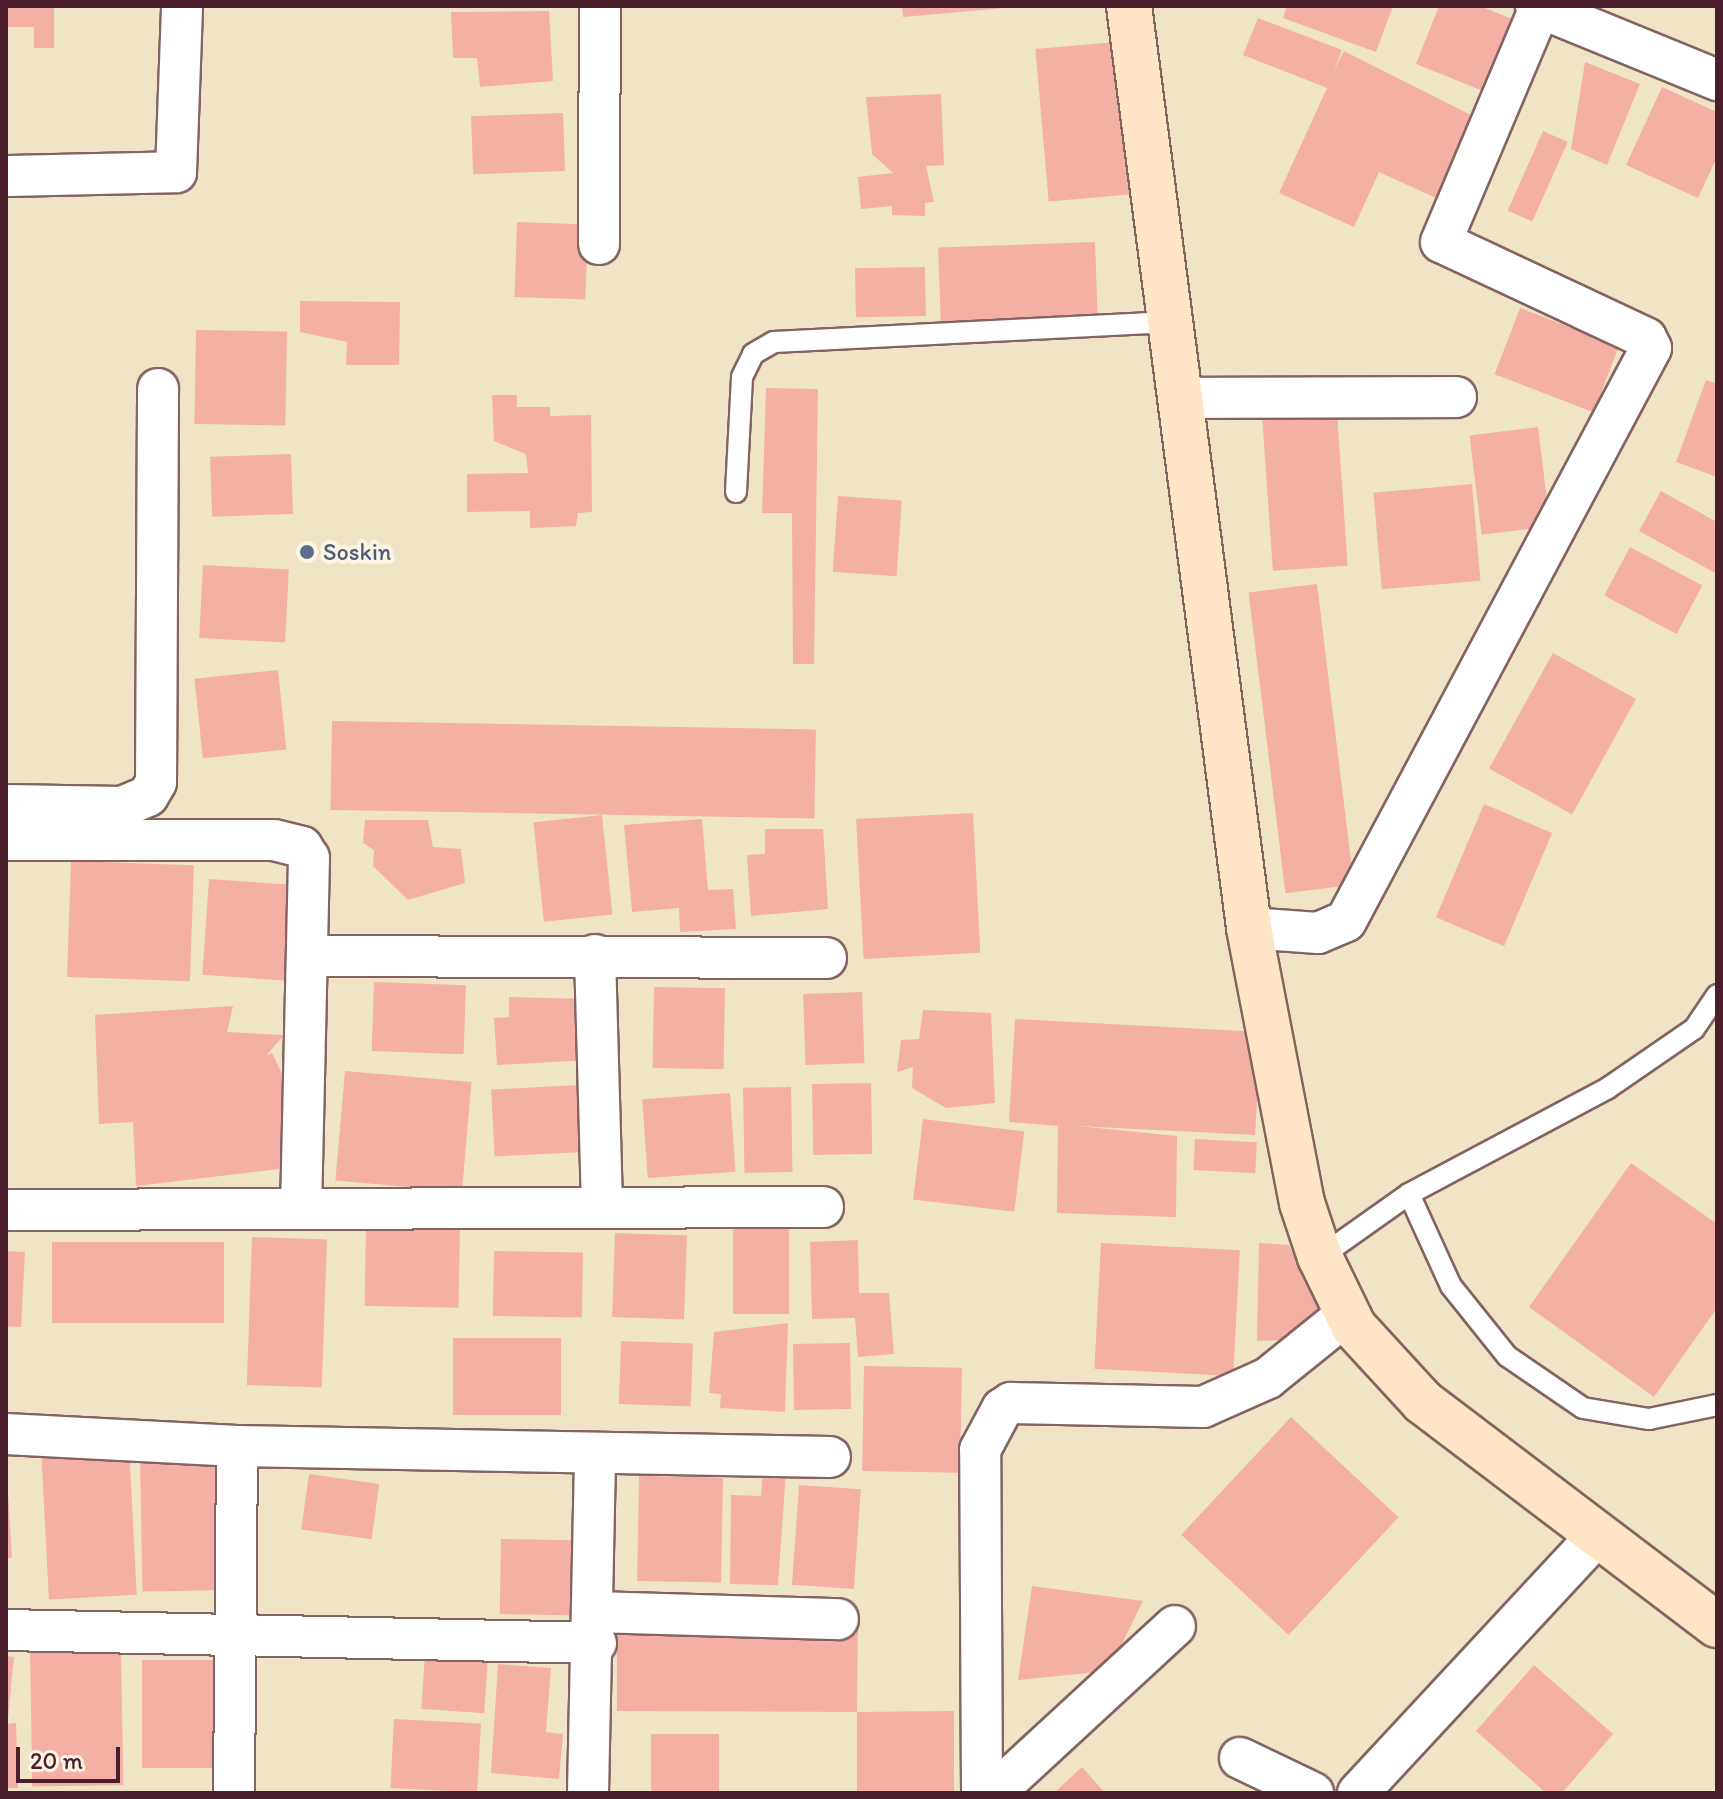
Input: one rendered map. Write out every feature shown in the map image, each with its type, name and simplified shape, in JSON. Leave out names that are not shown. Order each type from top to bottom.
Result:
[{"type":"main road","points":[[1129,6],[1249,928],[1302,1203],[1320,1257],[1346,1315],[1423,1402],[1717,1625]]},
{"type":"street","points":[[6,176],[176,172],[182,6]]},
{"type":"street","points":[[599,244],[600,6]]},
{"type":"street","points":[[1249,928],[1318,933],[1346,921],[1651,348],[1646,338],[1441,242],[1538,7],[1717,80]]},
{"type":"street","points":[[6,805],[122,807],[148,796],[156,782],[158,389]]},
{"type":"street","points":[[1180,398],[1456,397]]},
{"type":"street","points":[[6,840],[274,840],[302,847],[309,858],[301,1207]]},
{"type":"street","points":[[595,955],[602,1204]]},
{"type":"street","points":[[307,956],[826,958]]},
{"type":"street","points":[[6,1210],[602,1204],[823,1207]]},
{"type":"street","points":[[982,1793],[980,1450],[1002,1409],[1011,1403],[1203,1407],[1268,1378],[1346,1315]]},
{"type":"street","points":[[6,1434],[237,1446],[595,1456],[830,1457]]},
{"type":"street","points":[[234,1793],[237,1446]]},
{"type":"street","points":[[588,1793],[597,1628],[595,1456]]},
{"type":"street","points":[[1358,1793],[1598,1535]]},
{"type":"street","points":[[6,1630],[235,1635],[597,1628],[838,1619]]},
{"type":"street","points":[[994,1793],[1175,1626]]},
{"type":"street","points":[[1240,1758],[1313,1793]]},
{"type":"lane","points":[[736,492],[742,377],[753,354],[774,342],[1170,322]]},
{"type":"lane","points":[[1320,1257],[1409,1194],[1608,1088],[1694,1029],[1717,995]]},
{"type":"lane","points":[[1409,1194],[1451,1286],[1507,1356],[1570,1399],[1649,1419],[1717,1405]]},
{"type":"building","points":[[6,6],[54,6],[54,48],[34,48],[34,27],[6,27]]},
{"type":"building","points":[[902,6],[1005,6],[1005,8],[903,17]]},
{"type":"building","points":[[1287,6],[1393,6],[1376,52],[1283,18]]},
{"type":"building","points":[[1439,6],[1480,6],[1517,21],[1488,93],[1416,64]]},
{"type":"building","points":[[549,11],[553,81],[480,87],[477,58],[453,58],[451,12]]},
{"type":"building","points":[[1258,18],[1342,50],[1334,70],[1344,51],[1483,121],[1447,203],[1379,172],[1354,227],[1279,193],[1327,88],[1243,55]]},
{"type":"building","points":[[1128,41],[1141,193],[1049,202],[1035,49]]},
{"type":"building","points":[[1585,62],[1640,84],[1607,165],[1571,149]]},
{"type":"building","points":[[1662,87],[1717,112],[1717,157],[1698,198],[1626,165]]},
{"type":"building","points":[[941,94],[944,165],[926,166],[934,202],[925,203],[925,216],[892,215],[892,206],[861,209],[858,177],[893,173],[872,154],[866,97]]},
{"type":"building","points":[[563,113],[565,171],[473,174],[471,116]]},
{"type":"building","points":[[1543,131],[1568,142],[1532,221],[1508,210]]},
{"type":"building","points":[[517,222],[588,224],[585,299],[514,297]]},
{"type":"building","points":[[1095,242],[1098,317],[941,322],[938,247]]},
{"type":"building","points":[[925,267],[926,316],[856,317],[855,268]]},
{"type":"building","points":[[300,301],[400,302],[399,365],[346,365],[347,342],[300,332]]},
{"type":"building","points":[[1520,308],[1619,346],[1594,412],[1495,374]]},
{"type":"building","points":[[196,330],[287,332],[285,426],[194,424]]},
{"type":"building","points":[[1706,380],[1717,384],[1717,477],[1676,462]]},
{"type":"building","points":[[766,388],[818,389],[814,664],[793,664],[792,513],[762,513]]},
{"type":"building","points":[[492,395],[517,395],[517,407],[550,407],[550,416],[591,415],[592,512],[578,513],[576,526],[530,528],[530,511],[467,512],[467,474],[528,473],[526,454],[494,441]]},
{"type":"building","points":[[1337,413],[1348,566],[1273,571],[1262,418]]},
{"type":"building","points":[[1538,427],[1550,526],[1482,535],[1470,435]]},
{"type":"building","points":[[291,454],[293,514],[212,517],[210,457]]},
{"type":"building","points":[[1472,484],[1480,581],[1382,589],[1373,493]]},
{"type":"building","points":[[1661,491],[1717,522],[1717,574],[1639,531]]},
{"type":"building","points":[[838,496],[902,500],[897,576],[833,572]]},
{"type":"building","points":[[1630,547],[1702,585],[1677,634],[1604,596]]},
{"type":"building","points":[[203,565],[289,570],[285,642],[199,638]]},
{"type":"building","points":[[1317,584],[1354,885],[1285,893],[1249,592]]},
{"type":"building","points":[[1553,653],[1636,699],[1572,815],[1489,768]]},
{"type":"building","points":[[278,670],[286,750],[203,758],[194,679]]},
{"type":"building","points":[[332,721],[816,729],[814,818],[330,810]]},
{"type":"building","points":[[1484,804],[1552,833],[1504,946],[1436,917]]},
{"type":"building","points":[[973,813],[980,953],[863,959],[856,819]]},
{"type":"building","points":[[602,815],[612,914],[544,922],[533,822]]},
{"type":"building","points":[[702,819],[708,890],[733,889],[736,929],[680,932],[679,908],[632,912],[624,825]]},
{"type":"building","points":[[365,820],[428,820],[433,847],[461,849],[465,883],[408,900],[373,866],[374,850],[363,843]]},
{"type":"building","points":[[765,829],[823,829],[828,909],[751,916],[747,855],[765,854]]},
{"type":"building","points":[[71,861],[194,865],[190,981],[67,977]]},
{"type":"building","points":[[209,879],[299,885],[292,981],[202,975]]},
{"type":"building","points":[[374,982],[466,985],[464,1054],[372,1051]]},
{"type":"building","points":[[654,987],[725,988],[724,1069],[653,1068]]},
{"type":"building","points":[[862,992],[864,1063],[806,1065],[803,994]]},
{"type":"building","points":[[509,997],[587,999],[589,1060],[497,1065],[494,1018],[509,1017]]},
{"type":"building","points":[[233,1006],[227,1032],[284,1035],[266,1056],[272,1053],[288,1086],[287,1168],[136,1186],[133,1122],[99,1124],[95,1015]]},
{"type":"building","points":[[923,1010],[991,1013],[995,1103],[946,1108],[912,1088],[913,1067],[897,1072],[901,1040],[919,1039]]},
{"type":"building","points":[[1015,1019],[1261,1032],[1255,1135],[1078,1126],[1177,1136],[1176,1217],[1057,1213],[1058,1126],[1009,1122]]},
{"type":"building","points":[[345,1071],[472,1082],[462,1192],[335,1181]]},
{"type":"building","points":[[871,1083],[872,1154],[813,1155],[812,1084]]},
{"type":"building","points":[[579,1085],[583,1152],[495,1157],[491,1090]]},
{"type":"building","points":[[791,1087],[792,1172],[744,1173],[743,1088]]},
{"type":"building","points":[[730,1093],[736,1172],[648,1178],[642,1099]]},
{"type":"building","points":[[923,1119],[1024,1131],[1014,1212],[913,1199]]},
{"type":"building","points":[[1195,1139],[1257,1142],[1255,1173],[1193,1170]]},
{"type":"building","points":[[1631,1163],[1717,1224],[1717,1308],[1654,1397],[1529,1307]]},
{"type":"building","points":[[366,1224],[460,1226],[459,1308],[365,1306]]},
{"type":"building","points":[[733,1228],[789,1228],[789,1314],[733,1314]]},
{"type":"building","points":[[615,1233],[687,1236],[684,1319],[612,1317]]},
{"type":"building","points":[[252,1237],[327,1240],[322,1388],[247,1385]]},
{"type":"building","points":[[858,1240],[859,1293],[889,1293],[894,1354],[858,1357],[855,1318],[812,1319],[810,1242]]},
{"type":"building","points":[[52,1242],[224,1242],[224,1323],[52,1323]]},
{"type":"building","points":[[1101,1243],[1240,1250],[1233,1376],[1094,1369]]},
{"type":"building","points":[[1259,1243],[1289,1245],[1325,1316],[1290,1340],[1257,1341]]},
{"type":"building","points":[[6,1251],[25,1252],[21,1327],[6,1326]]},
{"type":"building","points":[[494,1251],[583,1253],[582,1318],[493,1316]]},
{"type":"building","points":[[788,1323],[785,1412],[720,1408],[721,1394],[709,1393],[714,1332]]},
{"type":"building","points":[[453,1338],[561,1338],[561,1415],[453,1415]]},
{"type":"building","points":[[621,1341],[693,1344],[691,1406],[619,1404]]},
{"type":"building","points":[[850,1343],[851,1409],[794,1410],[793,1344]]},
{"type":"building","points":[[864,1366],[962,1368],[960,1473],[862,1471]]},
{"type":"building","points":[[1291,1417],[1399,1517],[1289,1635],[1181,1535]]},
{"type":"building","points":[[129,1446],[137,1595],[49,1599],[41,1451]]},
{"type":"building","points":[[231,1454],[233,1590],[142,1592],[140,1456]]},
{"type":"building","points":[[6,1457],[12,1558],[6,1558]]},
{"type":"building","points":[[763,1471],[786,1472],[778,1585],[730,1584],[731,1495],[761,1496]]},
{"type":"building","points":[[309,1474],[379,1484],[372,1539],[301,1529]]},
{"type":"building","points":[[639,1476],[723,1477],[721,1582],[637,1581]]},
{"type":"building","points":[[799,1485],[861,1489],[854,1589],[792,1585]]},
{"type":"building","points":[[501,1539],[587,1541],[586,1615],[500,1614]]},
{"type":"building","points":[[1032,1586],[1143,1601],[1118,1652],[1098,1672],[1018,1680]]},
{"type":"building","points":[[617,1626],[858,1627],[857,1712],[617,1711]]},
{"type":"building","points":[[121,1650],[123,1785],[32,1787],[30,1652]]},
{"type":"building","points":[[425,1655],[488,1659],[484,1713],[421,1709]]},
{"type":"building","points":[[6,1656],[14,1657],[8,1718],[6,1718]]},
{"type":"building","points":[[142,1660],[219,1660],[219,1768],[142,1768]]},
{"type":"building","points":[[498,1664],[551,1668],[546,1732],[563,1734],[559,1779],[491,1773]]},
{"type":"building","points":[[1534,1665],[1613,1734],[1562,1793],[1546,1793],[1476,1731]]},
{"type":"building","points":[[954,1711],[954,1793],[857,1793],[857,1712]]},
{"type":"building","points":[[394,1719],[481,1724],[477,1792],[390,1788]]},
{"type":"building","points":[[16,1723],[18,1788],[6,1788],[6,1724]]},
{"type":"building","points":[[651,1734],[719,1734],[719,1793],[651,1793]]},
{"type":"building","points":[[1082,1767],[1105,1793],[1054,1793]]},
{"type":"place","name":"Soskin","points":[[307,552]]}]
